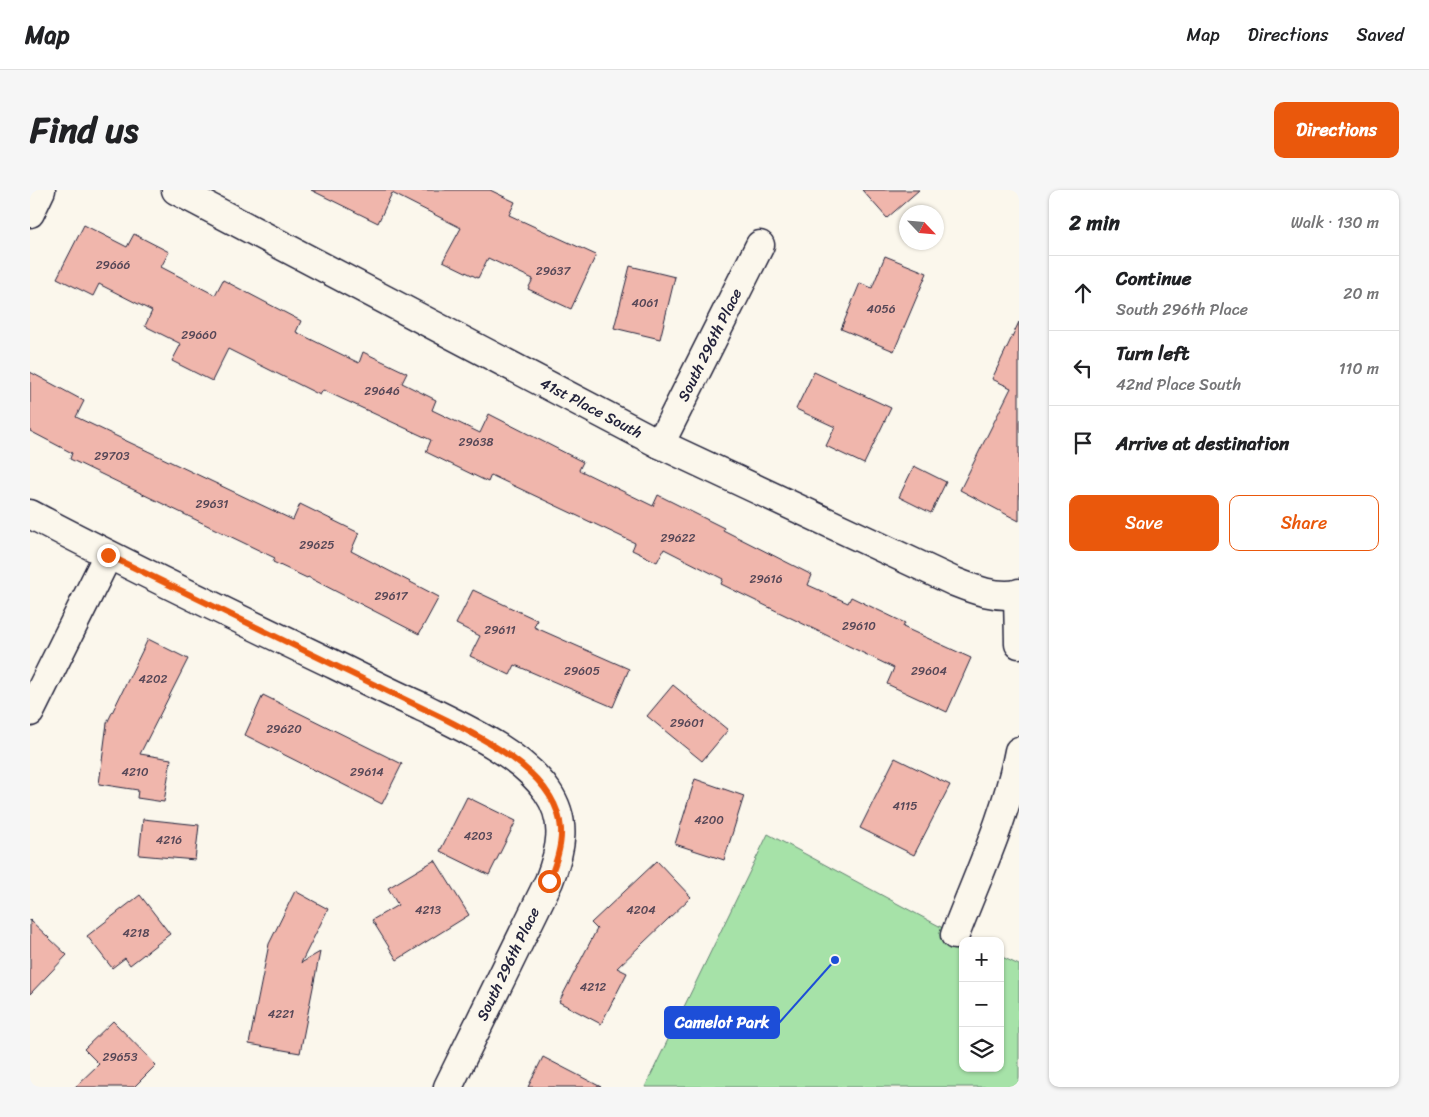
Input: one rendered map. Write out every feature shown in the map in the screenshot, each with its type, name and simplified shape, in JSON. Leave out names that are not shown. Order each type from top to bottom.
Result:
[{"type":"street","points":[[30,213],[41,190]]},
{"type":"street","name":"41st Place South","points":[[176,190],[660,444],[955,582],[994,594],[1018,594]]},
{"type":"street","name":"South 296th Place","points":[[660,444],[760,245]]},
{"type":"street","points":[[30,514],[108,555],[30,712]]},
{"type":"street","name":"South 296th Place","points":[[108,555],[471,732],[514,759],[547,791],[557,809],[561,829],[560,845],[549,881],[448,1087]]},
{"type":"street","points":[[1018,594],[1019,644]]},
{"type":"street","points":[[955,935],[1014,778],[1019,751]]},
{"type":"green space","points":[[768,834],[960,937],[959,1072],[1004,1072],[1004,958],[1019,965],[1019,1087],[645,1087]]},
{"type":"building","points":[[311,190],[490,190],[515,202],[509,215],[596,255],[571,309],[528,289],[533,279],[488,258],[478,278],[443,261],[461,228],[392,193],[378,223]]},
{"type":"building","points":[[862,190],[919,190],[902,205],[899,205],[899,208],[887,218]]},
{"type":"building","points":[[84,225],[127,247],[134,234],[169,252],[161,267],[215,295],[223,280],[301,321],[296,332],[359,363],[363,352],[407,373],[402,383],[436,400],[432,410],[480,433],[489,414],[583,462],[579,470],[653,506],[658,495],[812,575],[808,585],[848,603],[851,597],[905,623],[903,627],[971,658],[947,712],[887,684],[894,668],[721,584],[723,579],[664,549],[657,562],[632,550],[635,543],[491,475],[488,482],[426,452],[431,440],[323,390],[320,395],[228,349],[212,381],[172,361],[181,344],[145,326],[152,311],[99,284],[93,296],[57,278]]},
{"type":"building","points":[[885,256],[927,273],[894,351],[841,329],[860,283],[872,288]]},
{"type":"building","points":[[630,266],[675,277],[660,339],[614,328]]},
{"type":"building","points":[[1019,322],[1019,521],[960,490],[1011,388],[992,379]]},
{"type":"building","points":[[30,372],[84,401],[76,417],[293,520],[300,504],[359,533],[351,551],[439,597],[419,634],[308,577],[273,562],[275,558],[70,459],[72,453],[30,431]]},
{"type":"building","points":[[814,372],[891,408],[864,464],[826,446],[835,427],[796,409]]},
{"type":"building","points":[[914,466],[946,482],[931,513],[899,497]]},
{"type":"building","points":[[473,590],[537,620],[534,627],[629,669],[613,707],[515,665],[510,675],[470,656],[480,636],[456,624]]},
{"type":"building","points":[[148,639],[188,659],[140,754],[171,759],[164,802],[137,798],[138,790],[99,784],[107,723]]},
{"type":"building","points":[[673,685],[728,730],[702,761],[647,716]]},
{"type":"building","points":[[263,695],[402,764],[382,804],[245,735]]},
{"type":"building","points":[[895,758],[950,785],[914,855],[860,828]]},
{"type":"building","points":[[695,779],[744,796],[724,860],[675,844]]},
{"type":"building","points":[[467,797],[516,821],[489,875],[440,851]]},
{"type":"building","points":[[143,819],[199,825],[195,860],[139,855]]},
{"type":"building","points":[[435,860],[469,915],[397,960],[372,920],[398,905],[388,888]]},
{"type":"building","points":[[657,861],[691,897],[617,968],[627,973],[601,1024],[559,1002],[597,929],[591,923]]},
{"type":"building","points":[[295,891],[328,909],[301,963],[320,952],[300,1053],[249,1044],[269,944]]},
{"type":"building","points":[[140,895],[170,934],[130,965],[125,958],[112,968],[87,936]]},
{"type":"building","points":[[30,920],[67,955],[30,994]]},
{"type":"building","points":[[113,1021],[156,1065],[134,1087],[75,1087],[99,1064],[84,1049]]},
{"type":"building","points":[[543,1057],[601,1087],[528,1087]]},
{"type":"place","name":"Camelot Park","points":[[835,960]]},
{"type":"route","points":[[108,555],[471,732],[514,759],[547,791],[557,809],[561,829],[560,845],[549,881]]}]
